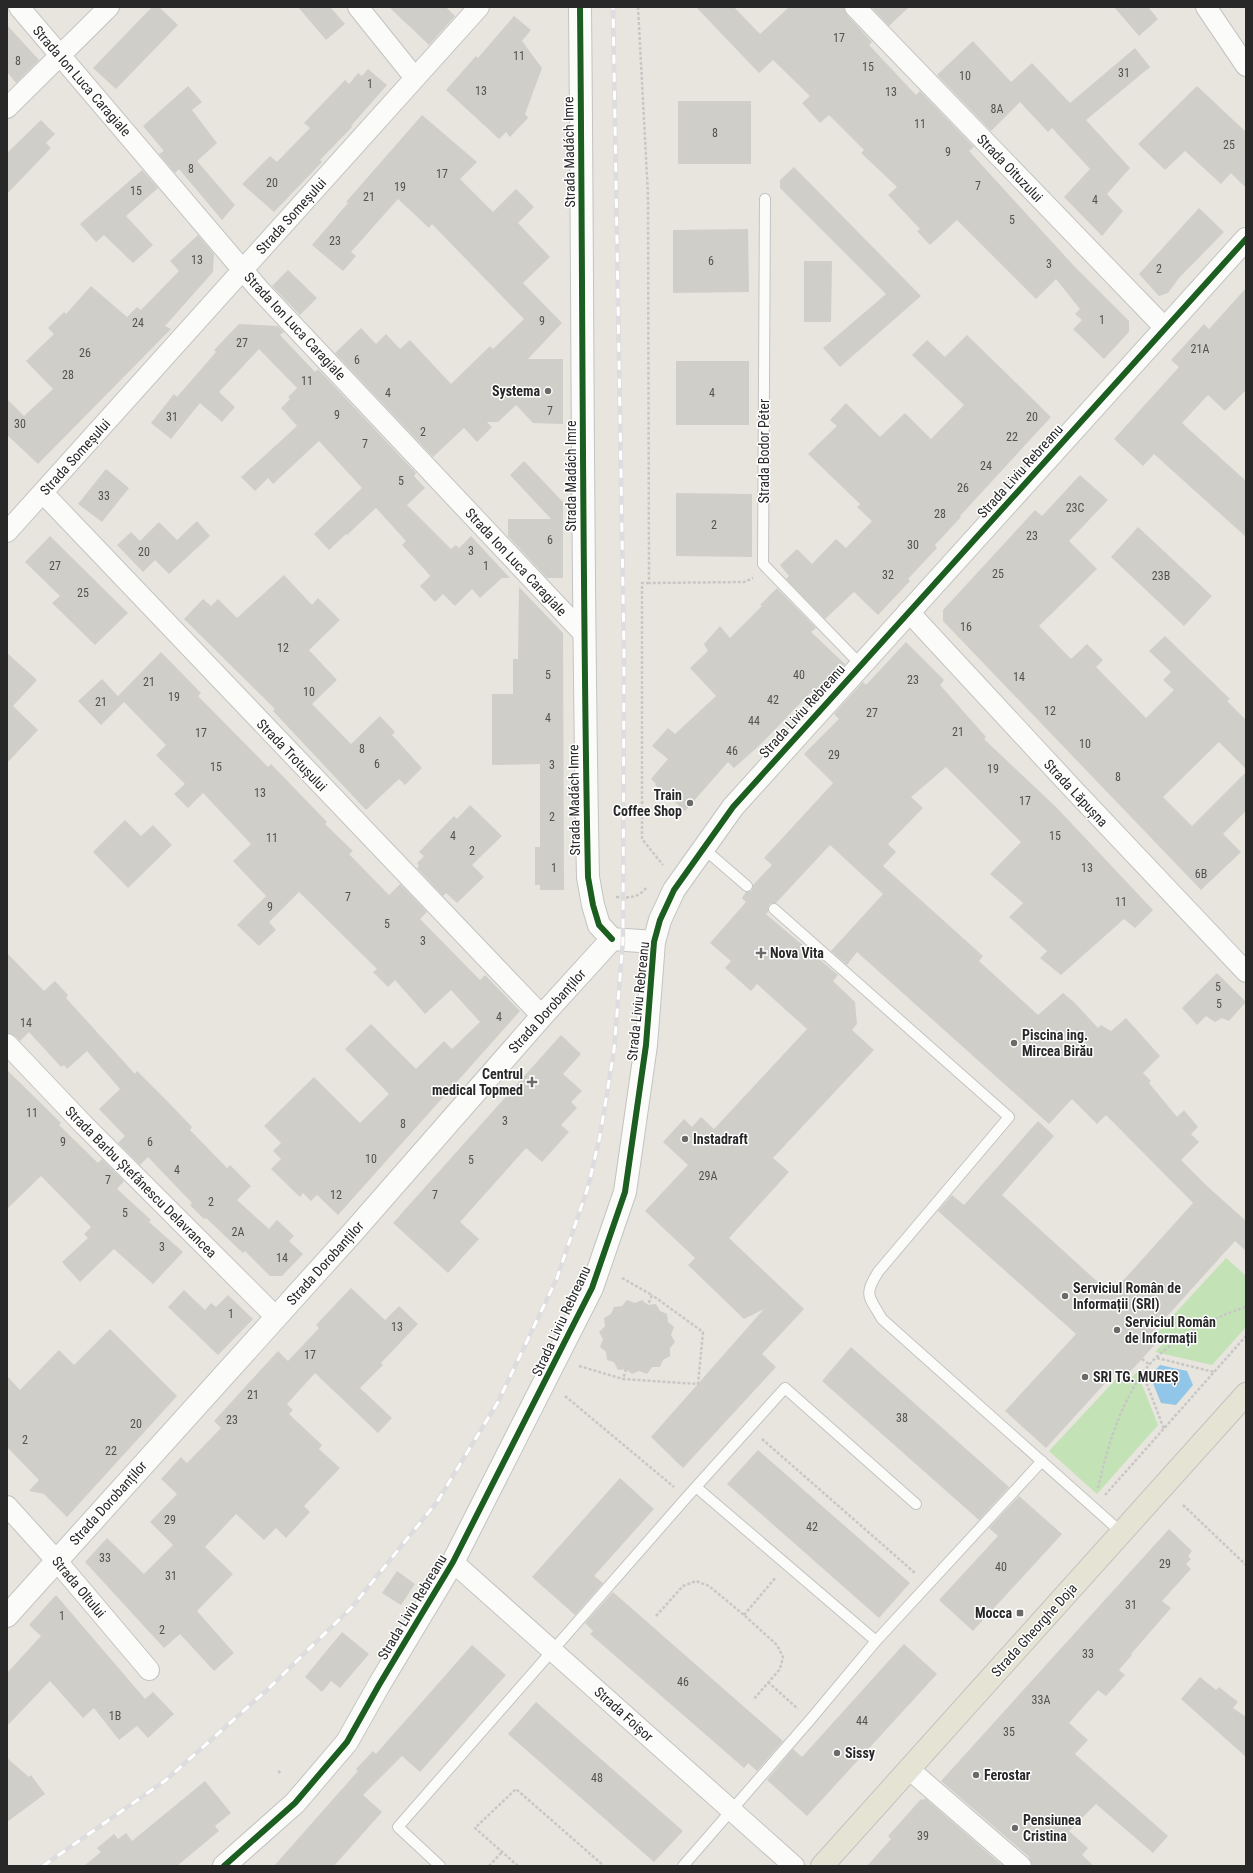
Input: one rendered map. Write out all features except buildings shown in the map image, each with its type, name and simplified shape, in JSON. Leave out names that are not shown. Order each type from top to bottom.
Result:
[{"type":"main road","name":"Strada Gheorghe Doja","points":[[822,1866],[910,1770],[1121,1532],[1246,1394]]},
{"type":"street","name":"Strada Ion Luca Caragiale","points":[[18,7],[258,288],[583,633]]},
{"type":"street","points":[[7,108],[110,7]]},
{"type":"street","points":[[358,7],[415,78]]},
{"type":"street","name":"Strada Someșului","points":[[9,526],[43,493],[479,7]]},
{"type":"street","name":"Strada Madách Imre","points":[[580,7],[583,280],[583,633],[588,877],[593,905],[599,925],[612,939]]},
{"type":"street","name":"Strada Oituzului","points":[[855,7],[1166,329]]},
{"type":"street","points":[[1206,7],[1246,66]]},
{"type":"street","name":"Strada Liviu Rebreanu","points":[[224,1866],[295,1803],[346,1742],[453,1562],[592,1288],[625,1192],[646,1045],[654,942],[660,920],[674,890],[733,807],[860,664],[1166,329],[1246,239]]},
{"type":"street","name":"Strada Trotușului","points":[[43,493],[542,1016]]},
{"type":"street","name":"Strada Lăpușna","points":[[908,611],[1072,788],[1246,972]]},
{"type":"street","points":[[612,939],[654,942]]},
{"type":"street","name":"Strada Dorobanților","points":[[7,1616],[612,939]]},
{"type":"street","name":"Strada Barbu Ștefănescu Delavrancea","points":[[7,1044],[89,1131],[276,1316]]},
{"type":"street","name":"Strada Oltului","points":[[7,1506],[56,1560],[149,1670]]},
{"type":"street","name":"Strada Foișor","points":[[453,1562],[554,1650],[731,1811],[794,1866]]},
{"type":"street","points":[[910,1770],[1021,1866]]},
{"type":"lane","name":"Strada Bodor Péter","points":[[765,199],[763,564],[860,664]]},
{"type":"lane","points":[[703,848],[747,886]]},
{"type":"lane","points":[[774,909],[1009,1117],[878,1272],[869,1287],[869,1297],[882,1319],[1121,1532]]},
{"type":"lane","points":[[440,1866],[398,1827],[686,1498],[785,1388],[916,1504]]},
{"type":"lane","points":[[683,1866],[810,1720],[876,1641],[929,1586],[1042,1461]]},
{"type":"lane","points":[[696,1488],[876,1641]]},
{"type":"path","points":[[638,7],[648,195],[649,583]]},
{"type":"path","points":[[663,866],[642,839],[642,583],[744,582],[770,571]]},
{"type":"path","points":[[610,896],[633,898],[641,894],[650,885]]},
{"type":"path","points":[[579,1366],[623,1379],[698,1384],[703,1332],[652,1295],[622,1278]]},
{"type":"path","points":[[648,1304],[652,1295]]},
{"type":"path","points":[[1094,1508],[1106,1453],[1123,1408],[1143,1374],[1157,1358],[1185,1336],[1222,1315],[1246,1307]]},
{"type":"path","points":[[1094,1508],[1246,1336]]},
{"type":"path","points":[[1157,1358],[1214,1372]]},
{"type":"path","points":[[1142,1359],[1150,1365]]},
{"type":"path","points":[[623,1379],[626,1370]]},
{"type":"path","points":[[1143,1374],[1164,1429]]},
{"type":"path","points":[[565,1396],[686,1498]]},
{"type":"path","points":[[749,1427],[929,1586]]},
{"type":"path","points":[[1183,1505],[1246,1565]]},
{"type":"path","points":[[744,1615],[786,1564]]},
{"type":"path","points":[[656,1616],[683,1586],[696,1581],[709,1586],[744,1615],[777,1645],[783,1657],[780,1669],[753,1700]]},
{"type":"path","points":[[768,1682],[810,1720]]},
{"type":"path","points":[[278,1771],[282,1774]]},
{"type":"path","points":[[518,1866],[475,1828],[516,1789],[604,1866]]},
{"type":"path","points":[[489,1866],[502,1852]]},
{"type":"green space","points":[[1226,1258],[1246,1276],[1246,1327],[1212,1365],[1155,1352],[1166,1341],[1157,1333]]},
{"type":"green space","points":[[1137,1372],[1158,1425],[1097,1494],[1049,1451],[1118,1377],[1126,1383]]},
{"type":"water","points":[[1160,1365],[1187,1371],[1193,1385],[1176,1405],[1161,1403],[1150,1376]]},
{"type":"railway","points":[[43,1866],[166,1780],[267,1690],[352,1607],[437,1502],[498,1402],[557,1278],[588,1187],[600,1136],[614,1050],[623,940],[624,651],[613,7]]},
{"type":"cycle path","points":[[580,7],[588,877],[593,905],[599,925],[612,939]]},
{"type":"cycle path","points":[[224,1866],[295,1803],[347,1742],[379,1685],[453,1562],[592,1288],[625,1192],[646,1045],[654,942],[660,920],[674,890],[733,807],[1246,239]]},
{"type":"place","name":"Systema","points":[[548,391]]},
{"type":"place","name":"Train Coffee Shop","points":[[690,803]]},
{"type":"place","name":"Nova Vita","points":[[761,953]]},
{"type":"place","name":"Piscina ing. Mircea Birău","points":[[1014,1043]]},
{"type":"place","name":"Centrul medical Topmed","points":[[532,1082]]},
{"type":"place","name":"Instadraft","points":[[685,1139]]},
{"type":"place","name":"Serviciul Român de Informații (SRI)","points":[[1065,1296]]},
{"type":"place","name":"Serviciul Român de Informații","points":[[1117,1330]]},
{"type":"place","name":"SRI TG. MUREȘ","points":[[1085,1377]]},
{"type":"place","name":"Mocca","points":[[1020,1613]]},
{"type":"place","name":"Sissy","points":[[837,1753]]},
{"type":"place","name":"Ferostar","points":[[976,1775]]},
{"type":"place","name":"Pensiunea Cristina","points":[[1015,1828]]}]
